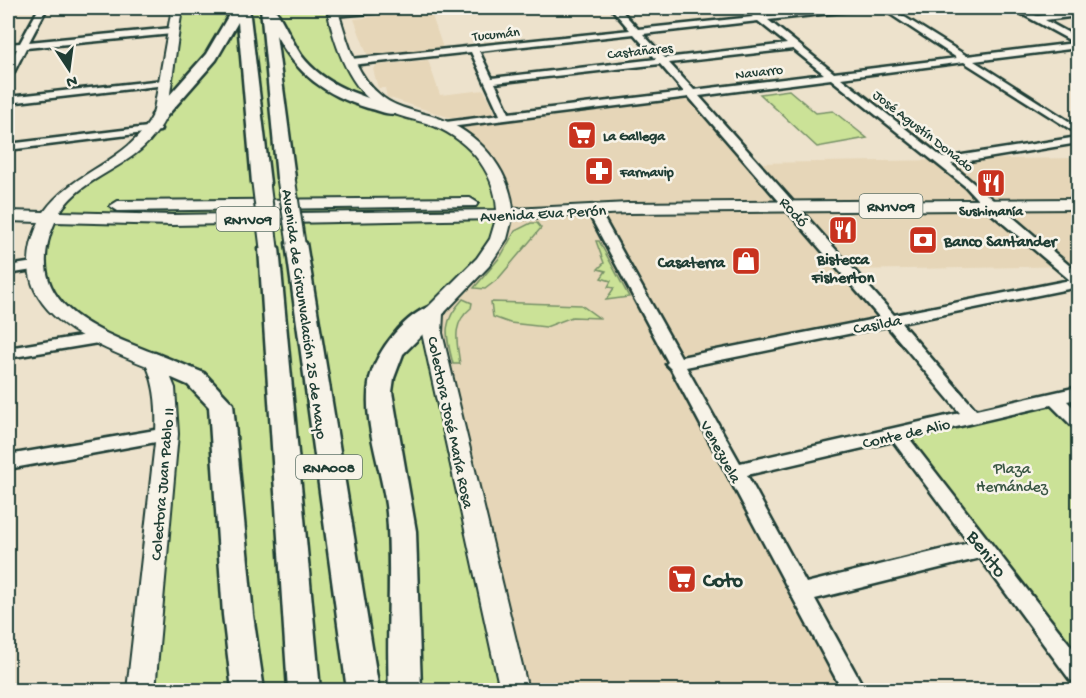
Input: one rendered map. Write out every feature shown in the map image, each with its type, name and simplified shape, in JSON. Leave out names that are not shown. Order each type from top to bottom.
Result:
[{"type":"highway","points":[[158,122],[171,98],[199,71],[221,44],[241,8]]},
{"type":"highway","name":"Avenida de Circunvalación 25 de Mayo","points":[[241,8],[269,248],[304,690]]},
{"type":"highway","points":[[268,8],[298,61],[317,80],[348,95],[394,110]]},
{"type":"highway","name":"Avenida de Circunvalación 25 de Mayo","points":[[268,8],[286,178],[363,690]]},
{"type":"highway","points":[[405,690],[400,509],[381,399],[382,378],[392,352],[409,331],[434,312]]},
{"type":"highway","points":[[155,361],[196,379],[221,404],[238,615],[248,690]]},
{"type":"main road","points":[[155,361],[99,338],[55,310],[37,283],[34,266],[37,249],[53,212],[74,189],[140,146],[158,122],[177,8]]},
{"type":"main road","points":[[333,11],[351,62],[363,85],[375,98],[394,110],[442,125],[470,141],[490,162],[498,176],[504,208]]},
{"type":"main road","name":"Avenida Eva Perón","points":[[985,201],[1078,195]]},
{"type":"main road","name":"Avenida Eva Perón","points":[[8,207],[173,220],[504,208],[985,201],[1078,204]]},
{"type":"main road","name":"Avenida Eva Perón","points":[[504,208],[593,210],[789,203]]},
{"type":"main road","name":"Colectora José María Rosa","points":[[504,208],[503,229],[483,262],[458,291],[434,312],[432,333],[436,362],[514,690]]},
{"type":"main road","name":"Avenida Eva Perón","points":[[8,216],[53,212]]},
{"type":"main road","name":"Colectora Juan Pablo II","points":[[141,690],[167,434],[168,402],[163,377],[155,361]]},
{"type":"street","points":[[8,74],[21,45],[43,8]]},
{"type":"street","points":[[333,11],[407,8]]},
{"type":"street","name":"Rodó","points":[[615,8],[789,203],[973,417]]},
{"type":"street","name":"José Agustín Donado","points":[[747,8],[830,76],[942,162],[1078,281]]},
{"type":"street","name":"Tucumán","points":[[351,62],[859,8]]},
{"type":"street","points":[[885,8],[1078,131]]},
{"type":"street","points":[[1015,8],[1078,43]]},
{"type":"street","points":[[1036,19],[1078,14]]},
{"type":"street","points":[[8,47],[172,31]]},
{"type":"street","name":"Navarro","points":[[442,125],[1078,43]]},
{"type":"street","name":"Castañares","points":[[489,81],[794,46]]},
{"type":"street","points":[[474,49],[506,117]]},
{"type":"street","points":[[8,100],[163,83]]},
{"type":"street","points":[[8,147],[158,122]]},
{"type":"street","points":[[942,162],[1078,140]]},
{"type":"street","name":"Venezuela","points":[[593,210],[674,364],[854,690]]},
{"type":"street","points":[[8,270],[34,266]]},
{"type":"street","name":"Casilda","points":[[674,364],[1078,281]]},
{"type":"street","points":[[8,353],[99,338]]},
{"type":"street","name":"Conte de Alio","points":[[734,471],[1078,393]]},
{"type":"street","points":[[1054,398],[1078,422]]},
{"type":"street","points":[[8,462],[167,434]]},
{"type":"street","name":"Benito","points":[[897,434],[1078,672]]},
{"type":"street","points":[[801,594],[984,548]]},
{"type":"shaded area","points":[[430,10],[443,48],[367,54],[354,19]]},
{"type":"shaded area","points":[[428,60],[440,95],[484,90],[495,112],[491,115],[451,118],[387,97],[385,88],[378,88],[373,69],[377,65]]},
{"type":"shaded area","points":[[691,93],[753,163],[1078,158],[1078,266],[848,270],[890,321],[675,364],[854,690],[514,690],[455,440],[434,312],[442,125]]},
{"type":"green space","points":[[177,8],[332,8],[351,62],[375,98],[442,125],[490,162],[503,229],[434,312],[455,440],[514,690],[141,690],[167,434],[155,361],[55,310],[37,249],[56,206],[156,129]]},
{"type":"green space","points":[[789,90],[816,113],[833,111],[867,138],[817,147],[760,94]]},
{"type":"green space","points":[[531,223],[537,223],[541,228],[498,279],[485,289],[474,288],[501,256],[515,231]]},
{"type":"green space","points":[[596,241],[599,241],[629,297],[606,300],[614,288],[608,287],[611,281],[601,278],[606,271],[598,269],[604,263]]},
{"type":"green space","points":[[463,299],[472,303],[458,327],[460,364],[453,364],[447,337],[448,322]]},
{"type":"green space","points":[[491,302],[581,305],[599,318],[572,317],[546,327],[510,323],[493,317]]},
{"type":"green space","name":"Plaza Hernández","points":[[1054,398],[1078,422],[1078,672],[897,434]]},
{"type":"place","name":"La Gallega","points":[[582,135]]},
{"type":"place","name":"Farmavip","points":[[599,171]]},
{"type":"place","name":"Sushimanía","points":[[991,183]]},
{"type":"place","name":"Bistecca Fisherton","points":[[843,230]]},
{"type":"place","name":"Banco Santander","points":[[923,240]]},
{"type":"place","name":"Casaterra","points":[[746,261]]},
{"type":"place","name":"Coto","points":[[682,579]]}]
